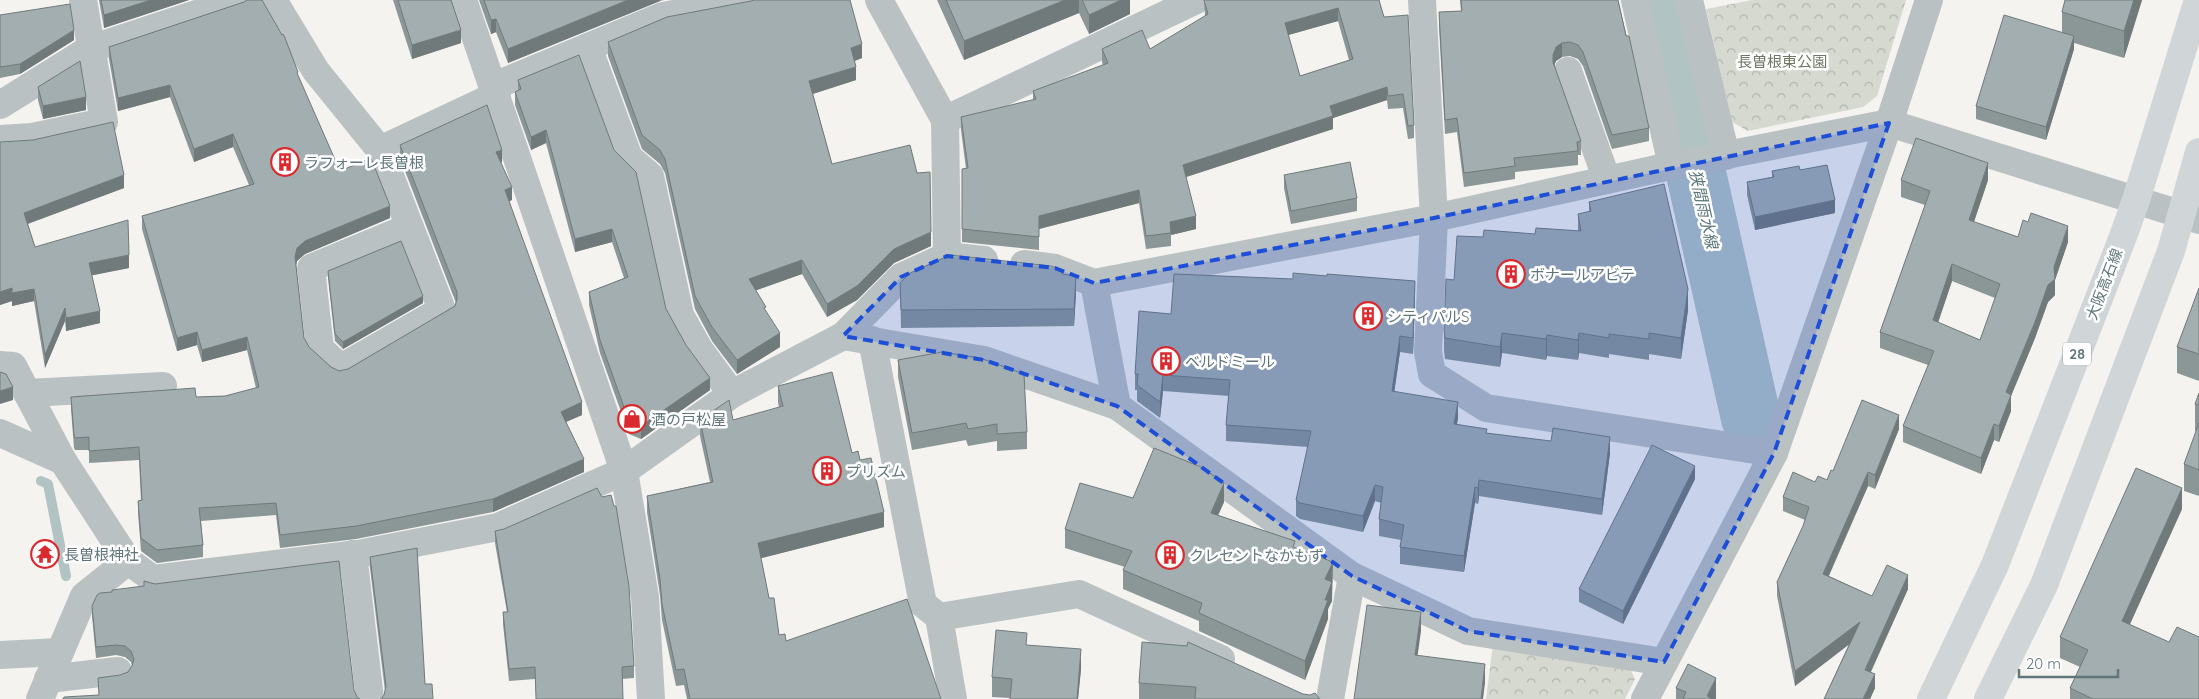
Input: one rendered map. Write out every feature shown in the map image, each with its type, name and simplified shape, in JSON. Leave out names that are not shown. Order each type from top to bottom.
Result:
[{"type":"main road","name":"大阪高石線","points":[[1931,699],[1995,565],[2136,200],[2198,0]]},
{"type":"main road","points":[[1988,699],[2044,585],[2171,251],[2190,216],[2199,152]]},
{"type":"street","points":[[0,140],[32,137],[104,122],[83,0]]},
{"type":"street","points":[[0,105],[90,49],[239,0]]},
{"type":"street","points":[[273,0],[316,72],[380,150],[410,227],[442,310],[341,368],[320,348],[311,268],[410,227]]},
{"type":"street","points":[[463,0],[496,91],[624,471],[645,597],[651,699]]},
{"type":"street","points":[[380,150],[588,47],[664,16],[748,0]]},
{"type":"street","points":[[879,0],[946,120],[947,256]]},
{"type":"street","points":[[946,120],[1196,0]]},
{"type":"street","points":[[1422,0],[1434,218],[1428,352],[1432,374],[1486,408],[1774,453]]},
{"type":"street","points":[[1635,0],[1673,166]]},
{"type":"street","points":[[1689,0],[1725,156]]},
{"type":"street","points":[[1645,699],[1774,453],[1889,122],[1929,0]]},
{"type":"street","points":[[588,47],[629,158],[650,176],[680,316],[699,349],[732,394]]},
{"type":"street","points":[[1568,71],[1607,180]]},
{"type":"street","points":[[0,365],[13,366],[63,461],[128,561],[153,579],[352,554],[498,527],[624,471],[732,394],[843,336],[901,278],[947,256],[1055,268],[1094,282],[1434,218],[1673,166],[1889,122],[2190,216]]},
{"type":"street","points":[[1094,282],[1117,406]]},
{"type":"street","points":[[843,336],[984,360],[1117,406],[1352,576],[1468,631],[1664,662]]},
{"type":"street","points":[[872,340],[924,604],[939,616],[953,699]]},
{"type":"street","points":[[27,394],[163,386]]},
{"type":"street","points":[[0,433],[63,461]]},
{"type":"street","points":[[352,554],[370,699]]},
{"type":"street","points":[[44,689],[84,596],[128,561]]},
{"type":"street","points":[[1330,699],[1352,576]]},
{"type":"street","points":[[939,616],[1079,594],[1247,671]]},
{"type":"street","points":[[0,655],[59,652]]},
{"type":"street","points":[[44,689],[118,671]]},
{"type":"highlighted area","points":[[1889,123],[1774,453],[1664,662],[1468,631],[1352,576],[1117,406],[984,360],[843,336],[901,277],[947,256],[1055,268],[1094,283],[1434,218]]},
{"type":"green space","name":"長曽根東公園","points":[[1752,0],[1906,0],[1877,96],[1863,107],[1748,131],[1732,122],[1706,9]]},
{"type":"green space","points":[[1493,644],[1627,662],[1635,679],[1625,699],[1486,699]]},
{"type":"building","points":[[101,0],[151,0],[104,15]]},
{"type":"building","points":[[247,0],[262,0],[283,34],[297,73],[340,171],[371,158],[390,206],[305,241],[297,248],[295,257],[304,338],[309,347],[331,367],[339,371],[348,369],[455,306],[457,292],[400,145],[487,105],[502,150],[496,152],[512,187],[505,190],[582,402],[561,412],[584,459],[493,499],[356,526],[280,535],[276,503],[199,508],[203,545],[157,550],[141,538],[138,501],[142,500],[139,447],[89,451],[89,437],[75,438],[74,435],[71,397],[195,388],[196,397],[225,396],[259,387],[247,337],[202,350],[197,332],[177,338],[142,216],[254,184],[233,134],[194,149],[170,85],[118,98],[109,47]]},
{"type":"building","points":[[398,0],[451,0],[461,30],[412,45]]},
{"type":"building","points":[[484,0],[628,0],[508,49],[496,19],[491,20]]},
{"type":"building","points":[[754,0],[850,0],[862,44],[851,48],[856,67],[809,81],[832,164],[910,145],[917,173],[930,172],[931,232],[894,249],[857,286],[827,304],[802,260],[749,279],[780,333],[737,360],[712,327],[695,296],[665,159],[660,150],[642,135],[608,42],[667,17]]},
{"type":"building","points":[[946,0],[1065,0],[964,41]]},
{"type":"building","points":[[1082,0],[1121,0],[1089,15]]},
{"type":"building","points":[[1204,0],[1379,0],[1384,17],[1408,15],[1414,125],[1408,126],[1403,94],[1388,96],[1387,87],[1330,106],[1333,116],[1183,165],[1196,216],[1170,222],[1171,233],[1146,236],[1139,190],[1039,216],[1039,237],[962,229],[962,169],[968,168],[961,117],[1036,99],[1033,91],[1108,63],[1102,49],[1142,30],[1150,49],[1208,14]],"holes":[[[1338,8],[1353,59],[1300,76],[1285,23]]]},
{"type":"building","points":[[1461,0],[1618,0],[1626,36],[1629,36],[1649,128],[1612,135],[1583,52],[1578,45],[1570,42],[1562,43],[1556,47],[1553,62],[1581,141],[1577,142],[1578,151],[1514,158],[1515,166],[1464,173],[1457,118],[1445,120],[1439,12],[1462,11]]},
{"type":"building","points":[[2065,0],[2134,0],[2124,31],[2062,12]]},
{"type":"building","points":[[70,4],[74,30],[20,64],[0,67],[0,15]]},
{"type":"building","points":[[2004,15],[2074,36],[2046,127],[1976,106]]},
{"type":"building","points":[[579,55],[614,150],[636,172],[666,309],[686,345],[710,378],[641,426],[629,421],[600,340],[589,292],[628,277],[612,229],[575,239],[546,130],[531,137],[515,92],[521,89],[518,80]]},
{"type":"building","points":[[80,61],[86,97],[43,106],[38,87]]},
{"type":"building","points":[[113,122],[124,175],[24,213],[35,247],[128,220],[129,255],[89,263],[100,311],[66,318],[65,308],[45,355],[34,289],[12,293],[12,288],[0,292],[0,142],[33,140]]},
{"type":"building","points":[[1916,138],[1988,163],[1969,220],[2018,237],[2023,220],[2028,222],[2031,213],[2068,226],[2054,267],[2055,279],[2048,285],[2006,392],[2011,395],[1999,426],[1994,424],[1981,458],[1903,426],[1934,351],[1880,332],[1930,191],[1901,180]],"holes":[[[1952,264],[2000,284],[1980,340],[1933,320]]]},
{"type":"building","points":[[1350,162],[1357,198],[1291,211],[1284,175]]},
{"type":"building","points":[[1827,165],[1835,200],[1755,217],[1747,182],[1774,177],[1772,171],[1799,166],[1800,170]]},
{"type":"building","points":[[1664,184],[1688,289],[1681,338],[1649,333],[1649,339],[1609,334],[1609,338],[1579,333],[1578,340],[1547,335],[1546,339],[1502,333],[1500,347],[1445,338],[1446,279],[1454,280],[1457,236],[1483,237],[1484,230],[1535,234],[1536,228],[1581,231],[1578,214],[1591,211],[1589,202]]},
{"type":"building","points":[[401,241],[423,296],[343,342],[335,334],[328,271]]},
{"type":"building","points":[[950,255],[1051,266],[1062,270],[1062,274],[1076,276],[1074,309],[901,310],[900,283],[910,273]]},
{"type":"building","points":[[1293,273],[1415,281],[1413,338],[1400,336],[1392,391],[1458,402],[1454,424],[1487,429],[1486,433],[1551,441],[1553,428],[1610,437],[1602,499],[1479,480],[1478,488],[1475,487],[1464,556],[1400,547],[1404,525],[1379,519],[1383,487],[1375,485],[1363,516],[1300,503],[1296,500],[1311,431],[1226,425],[1230,380],[1163,375],[1160,402],[1137,385],[1138,374],[1135,374],[1139,311],[1171,314],[1174,274],[1293,279]]},
{"type":"building","points":[[2199,288],[2199,354],[2177,347]]},
{"type":"building","points":[[942,352],[980,358],[1024,374],[1027,432],[997,434],[997,424],[968,429],[966,423],[912,433],[898,360]]},
{"type":"building","points":[[0,372],[6,374],[13,387],[0,391]]},
{"type":"building","points":[[832,372],[852,453],[858,451],[860,460],[871,458],[884,512],[758,543],[769,598],[774,598],[779,635],[785,634],[786,641],[907,599],[941,699],[690,699],[684,669],[676,670],[662,604],[647,496],[713,482],[700,420],[729,400],[733,420],[783,406],[778,386]]},
{"type":"building","points":[[2199,393],[2199,405],[2195,404]]},
{"type":"building","points":[[1862,400],[1899,415],[1875,475],[1868,472],[1823,574],[1872,596],[1887,565],[1908,575],[1865,670],[1875,674],[1863,699],[1824,699],[1860,622],[1795,671],[1777,582],[1803,526],[1809,507],[1783,497],[1793,472],[1815,482],[1818,476],[1827,480],[1831,470],[1833,471]]},
{"type":"building","points":[[2199,423],[2199,470],[2184,464]]},
{"type":"building","points":[[1652,445],[1695,466],[1623,611],[1579,589]]},
{"type":"building","points":[[1154,448],[1201,467],[1224,483],[1211,513],[1295,541],[1293,547],[1333,562],[1325,579],[1332,582],[1325,600],[1328,600],[1305,661],[1199,613],[1202,603],[1123,570],[1132,551],[1065,529],[1080,483],[1133,498]]},
{"type":"building","points":[[2136,468],[2182,488],[2122,621],[2169,642],[2177,627],[2199,637],[2199,699],[2093,699],[2070,688],[2088,650],[2060,637]]},
{"type":"building","points":[[597,488],[602,497],[611,495],[614,506],[616,506],[629,587],[634,666],[622,667],[623,699],[536,699],[535,667],[509,669],[503,612],[508,612],[495,531],[504,529]]},
{"type":"building","points":[[417,548],[425,684],[432,684],[433,699],[381,699],[386,686],[370,557]]},
{"type":"building","points":[[339,561],[354,690],[360,699],[63,699],[64,697],[99,695],[98,678],[120,675],[128,672],[132,666],[134,659],[131,651],[125,646],[96,647],[92,606],[97,595],[100,593],[144,586],[144,581],[155,584]]},
{"type":"building","points":[[1367,605],[1421,612],[1415,655],[1485,664],[1481,699],[1354,699]]},
{"type":"building","points":[[996,630],[1027,633],[1026,645],[1081,649],[1077,699],[1010,699],[1012,679],[992,677]]},
{"type":"building","points":[[1142,642],[1187,646],[1188,642],[1303,694],[1310,695],[1315,693],[1320,699],[1195,699],[1196,687],[1139,683]]},
{"type":"building","points":[[1688,664],[1716,678],[1707,696],[1712,699],[1683,699],[1686,692],[1676,688]]},
{"type":"waterway","name":"狭間雨水線","points":[[1657,0],[1751,418]]},
{"type":"waterway","points":[[41,481],[48,484],[66,576]]},
{"type":"place","name":"ラフォーレ長曽根","points":[[285,162]]},
{"type":"place","name":"ボナールアビテ","points":[[1511,274]]},
{"type":"place","name":"シティパルS","points":[[1368,316]]},
{"type":"place","name":"ベルドミール","points":[[1166,361]]},
{"type":"place","name":"酒の戸松屋","points":[[632,419]]},
{"type":"place","name":"プリズム","points":[[827,471]]},
{"type":"place","name":"長曽根神社","points":[[45,554]]},
{"type":"place","name":"クレセントなかもず","points":[[1170,555]]}]
